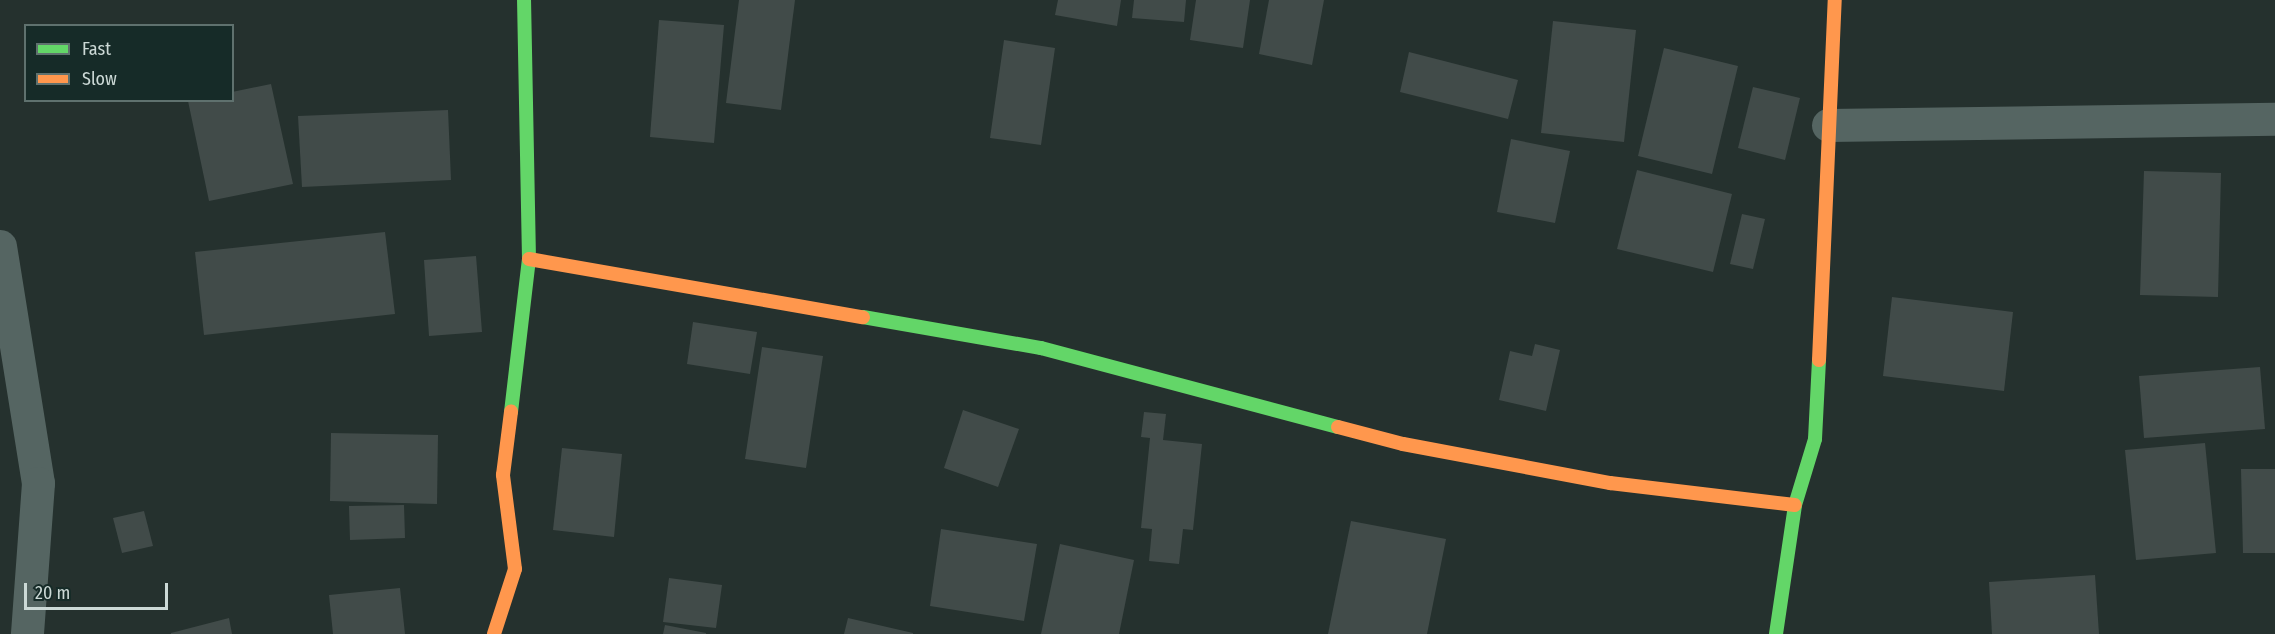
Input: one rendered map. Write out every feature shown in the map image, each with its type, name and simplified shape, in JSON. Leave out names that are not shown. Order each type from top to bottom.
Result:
[{"type":"street","points":[[494,634],[514,568],[503,475],[529,259],[524,0]]},
{"type":"street","points":[[1776,634],[1795,505],[1815,439],[1827,125],[1835,0]]},
{"type":"street","points":[[1827,125],[2275,119]]},
{"type":"street","points":[[0,246],[38,483],[27,634]]},
{"type":"street","points":[[529,259],[1041,348],[1403,444],[1610,483],[1795,505]]},
{"type":"building","points":[[739,0],[795,0],[781,110],[726,103]]},
{"type":"building","points":[[1058,0],[1121,0],[1117,26],[1055,15]]},
{"type":"building","points":[[1134,0],[1186,0],[1184,22],[1132,18]]},
{"type":"building","points":[[1196,0],[1250,0],[1243,48],[1190,40]]},
{"type":"building","points":[[1269,0],[1324,0],[1312,65],[1259,54]]},
{"type":"building","points":[[659,20],[724,25],[714,143],[650,137]]},
{"type":"building","points":[[1553,21],[1636,30],[1624,142],[1541,133]]},
{"type":"building","points":[[1004,40],[1055,48],[1041,145],[990,138]]},
{"type":"building","points":[[1664,48],[1738,66],[1712,174],[1638,156]]},
{"type":"building","points":[[1409,52],[1518,80],[1508,119],[1400,92]]},
{"type":"building","points":[[271,84],[293,184],[209,201],[188,102],[234,102],[234,92]]},
{"type":"building","points":[[1753,87],[1800,98],[1785,160],[1738,148]]},
{"type":"building","points":[[448,110],[451,180],[302,187],[298,116]]},
{"type":"building","points":[[1511,139],[1570,151],[1555,223],[1497,212]]},
{"type":"building","points":[[1637,170],[1732,194],[1713,272],[1617,249]]},
{"type":"building","points":[[2144,171],[2221,173],[2218,297],[2140,295]]},
{"type":"building","points":[[1742,214],[1765,219],[1753,269],[1730,264]]},
{"type":"building","points":[[385,232],[395,314],[204,335],[195,252]]},
{"type":"building","points":[[476,256],[482,332],[429,336],[424,260]]},
{"type":"building","points":[[1892,297],[2013,312],[2004,391],[1883,376]]},
{"type":"building","points":[[693,322],[757,332],[750,374],[687,364]]},
{"type":"building","points":[[1535,344],[1560,350],[1546,411],[1499,400],[1510,351],[1532,356]]},
{"type":"building","points":[[762,347],[823,356],[806,468],[745,459]]},
{"type":"building","points":[[2260,367],[2265,429],[2144,438],[2139,376]]},
{"type":"building","points":[[963,410],[1019,429],[998,487],[944,468]]},
{"type":"building","points":[[1144,412],[1166,414],[1163,440],[1202,444],[1193,530],[1183,529],[1179,564],[1149,561],[1152,529],[1141,528],[1150,438],[1141,437]]},
{"type":"building","points":[[331,433],[438,435],[437,504],[330,501]]},
{"type":"building","points":[[2205,443],[2216,553],[2136,560],[2125,450]]},
{"type":"building","points":[[562,448],[622,454],[614,537],[553,530]]},
{"type":"building","points":[[2241,469],[2275,469],[2275,553],[2243,553]]},
{"type":"building","points":[[404,505],[405,538],[350,540],[349,506]]},
{"type":"building","points":[[144,511],[153,546],[122,553],[113,518]]},
{"type":"building","points":[[1351,521],[1446,539],[1427,634],[1328,634]]},
{"type":"building","points":[[941,529],[1037,544],[1024,621],[930,606]]},
{"type":"building","points":[[1060,544],[1134,560],[1119,634],[1041,634]]},
{"type":"building","points":[[2095,575],[2099,634],[1992,634],[1989,582]]},
{"type":"building","points":[[669,578],[722,585],[716,628],[663,622]]},
{"type":"building","points":[[400,588],[405,634],[333,634],[329,595]]},
{"type":"building","points":[[229,618],[232,634],[171,634],[171,633]]},
{"type":"building","points":[[848,618],[913,633],[913,634],[844,634]]},
{"type":"building","points":[[665,625],[706,633],[706,634],[663,634]]},
{"type":"traffic: fast","points":[[511,412],[529,259],[524,0]]},
{"type":"traffic: fast","points":[[863,317],[1041,348],[1338,427]]},
{"type":"traffic: fast","points":[[1776,634],[1795,505],[1815,439],[1819,360]]},
{"type":"traffic: slow","points":[[1819,360],[1835,0]]},
{"type":"traffic: slow","points":[[529,259],[863,317]]},
{"type":"traffic: slow","points":[[494,634],[515,569],[503,475],[511,412]]},
{"type":"traffic: slow","points":[[1338,427],[1403,444],[1610,483],[1795,505]]}]
